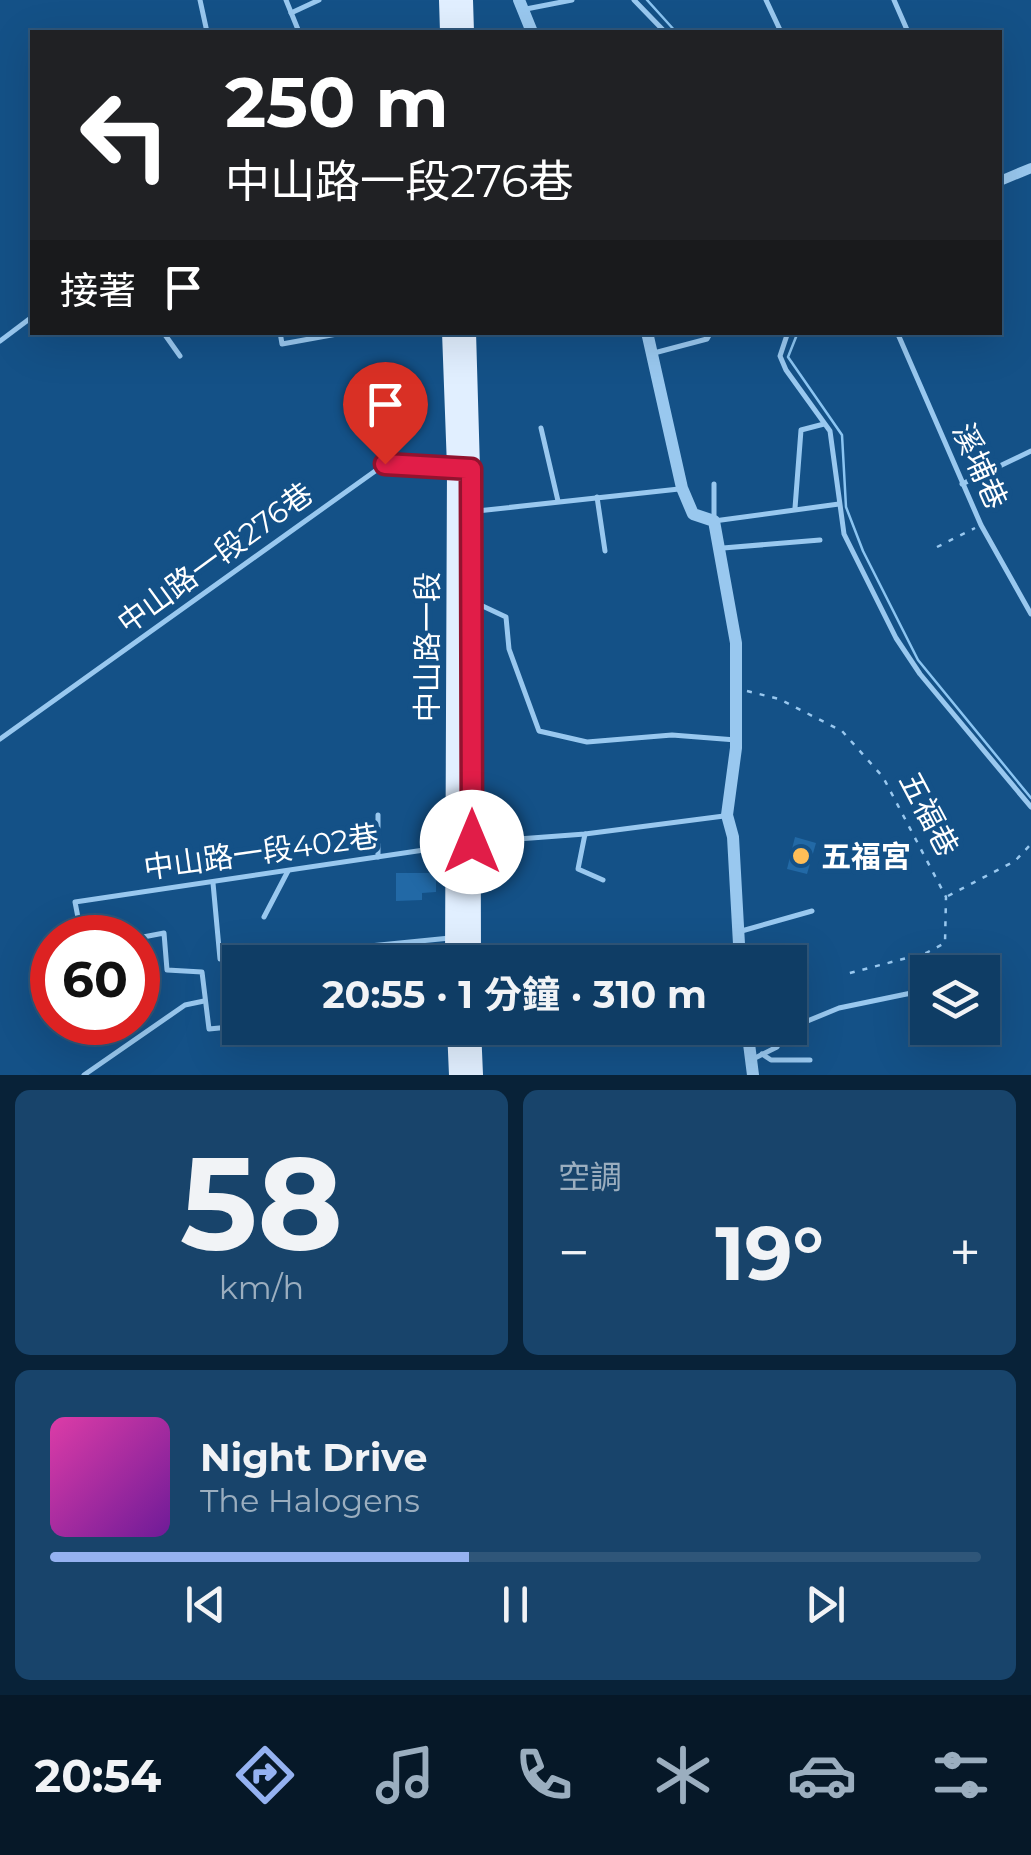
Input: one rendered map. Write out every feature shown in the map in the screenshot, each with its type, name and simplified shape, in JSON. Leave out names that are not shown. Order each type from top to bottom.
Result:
[{"type":"main road","points":[[448,0],[449,30]]},
{"type":"main road","points":[[464,0],[465,30]]},
{"type":"main road","name":"中山路一段","points":[[451,335],[464,468]]},
{"type":"main road","name":"中山路一段","points":[[467,335],[463,844],[471,945]]},
{"type":"main road","name":"中山路一段","points":[[453,945],[463,844],[472,600],[463,512]]},
{"type":"main road","points":[[457,1045],[458,1075]]},
{"type":"main road","points":[[473,1045],[474,1075]]},
{"type":"street","points":[[521,5],[531,30]]},
{"type":"street","points":[[1002,180],[1031,168]]},
{"type":"street","points":[[648,335],[682,488],[693,514],[714,521],[736,643],[736,740],[727,815],[733,837],[738,945]]},
{"type":"street","points":[[753,1045],[757,1057],[753,1075]]},
{"type":"lane","points":[[200,0],[208,30]]},
{"type":"lane","points":[[286,0],[297,30]]},
{"type":"lane","points":[[291,13],[319,0]]},
{"type":"lane","points":[[521,5],[572,0]]},
{"type":"lane","points":[[634,0],[663,30]]},
{"type":"lane","points":[[766,0],[781,30]]},
{"type":"lane","points":[[894,0],[907,30]]},
{"type":"lane","points":[[0,341],[30,318]]},
{"type":"lane","points":[[165,335],[180,356]]},
{"type":"lane","points":[[280,335],[282,344],[332,335]]},
{"type":"lane","points":[[652,354],[709,335]]},
{"type":"lane","points":[[787,335],[780,356],[786,370],[830,431],[844,534],[906,656],[1031,807]]},
{"type":"lane","name":"溪埔巷","points":[[898,335],[981,525],[1031,614]]},
{"type":"lane","points":[[795,510],[802,430],[824,424]]},
{"type":"lane","points":[[541,428],[558,501]]},
{"type":"lane","points":[[962,484],[1031,451]]},
{"type":"lane","name":"中山路一段276巷","points":[[0,739],[385,464],[464,468]]},
{"type":"lane","points":[[714,484],[714,521],[839,504]]},
{"type":"lane","points":[[463,512],[682,488]]},
{"type":"lane","points":[[597,497],[605,551]]},
{"type":"lane","points":[[718,548],[820,540]]},
{"type":"lane","points":[[472,600],[506,617],[509,649],[539,731],[587,742],[672,735],[736,740]]},
{"type":"lane","points":[[378,815],[378,858]]},
{"type":"lane","name":"中山路一段402巷","points":[[78,915],[75,902],[463,844],[585,834],[727,815]]},
{"type":"lane","points":[[585,834],[578,870],[603,880]]},
{"type":"lane","points":[[264,917],[288,872]]},
{"type":"lane","points":[[214,883],[220,959]]},
{"type":"lane","points":[[736,933],[812,911]]},
{"type":"lane","points":[[160,935],[164,934],[167,970],[202,972],[209,1028],[222,1027]]},
{"type":"lane","points":[[382,945],[453,938]]},
{"type":"lane","points":[[757,1057],[776,1047],[788,1029],[839,1008],[910,993]]},
{"type":"lane","points":[[84,1075],[186,1005],[204,1001]]},
{"type":"lane","points":[[757,1057],[810,1060]]},
{"type":"path","points":[[937,548],[981,525]]},
{"type":"path","name":"五福巷","points":[[736,688],[779,699],[842,731],[883,777],[946,897],[945,943],[926,953],[846,974]]},
{"type":"path","points":[[946,897],[1015,860],[1031,844]]},
{"type":"building","name":"五福宮","points":[[795,837],[816,843],[807,874],[787,869]]},
{"type":"building","points":[[396,873],[436,873],[436,892],[422,893],[422,900],[396,901]]},
{"type":"waterway","points":[[647,0],[674,30]]},
{"type":"waterway","points":[[797,335],[788,357],[842,435],[846,507],[863,551],[918,660],[1031,798]]},
{"type":"place","name":"五福宮","points":[[801,856]]},
{"type":"route","points":[[385,464],[471,469],[472,842]]}]
